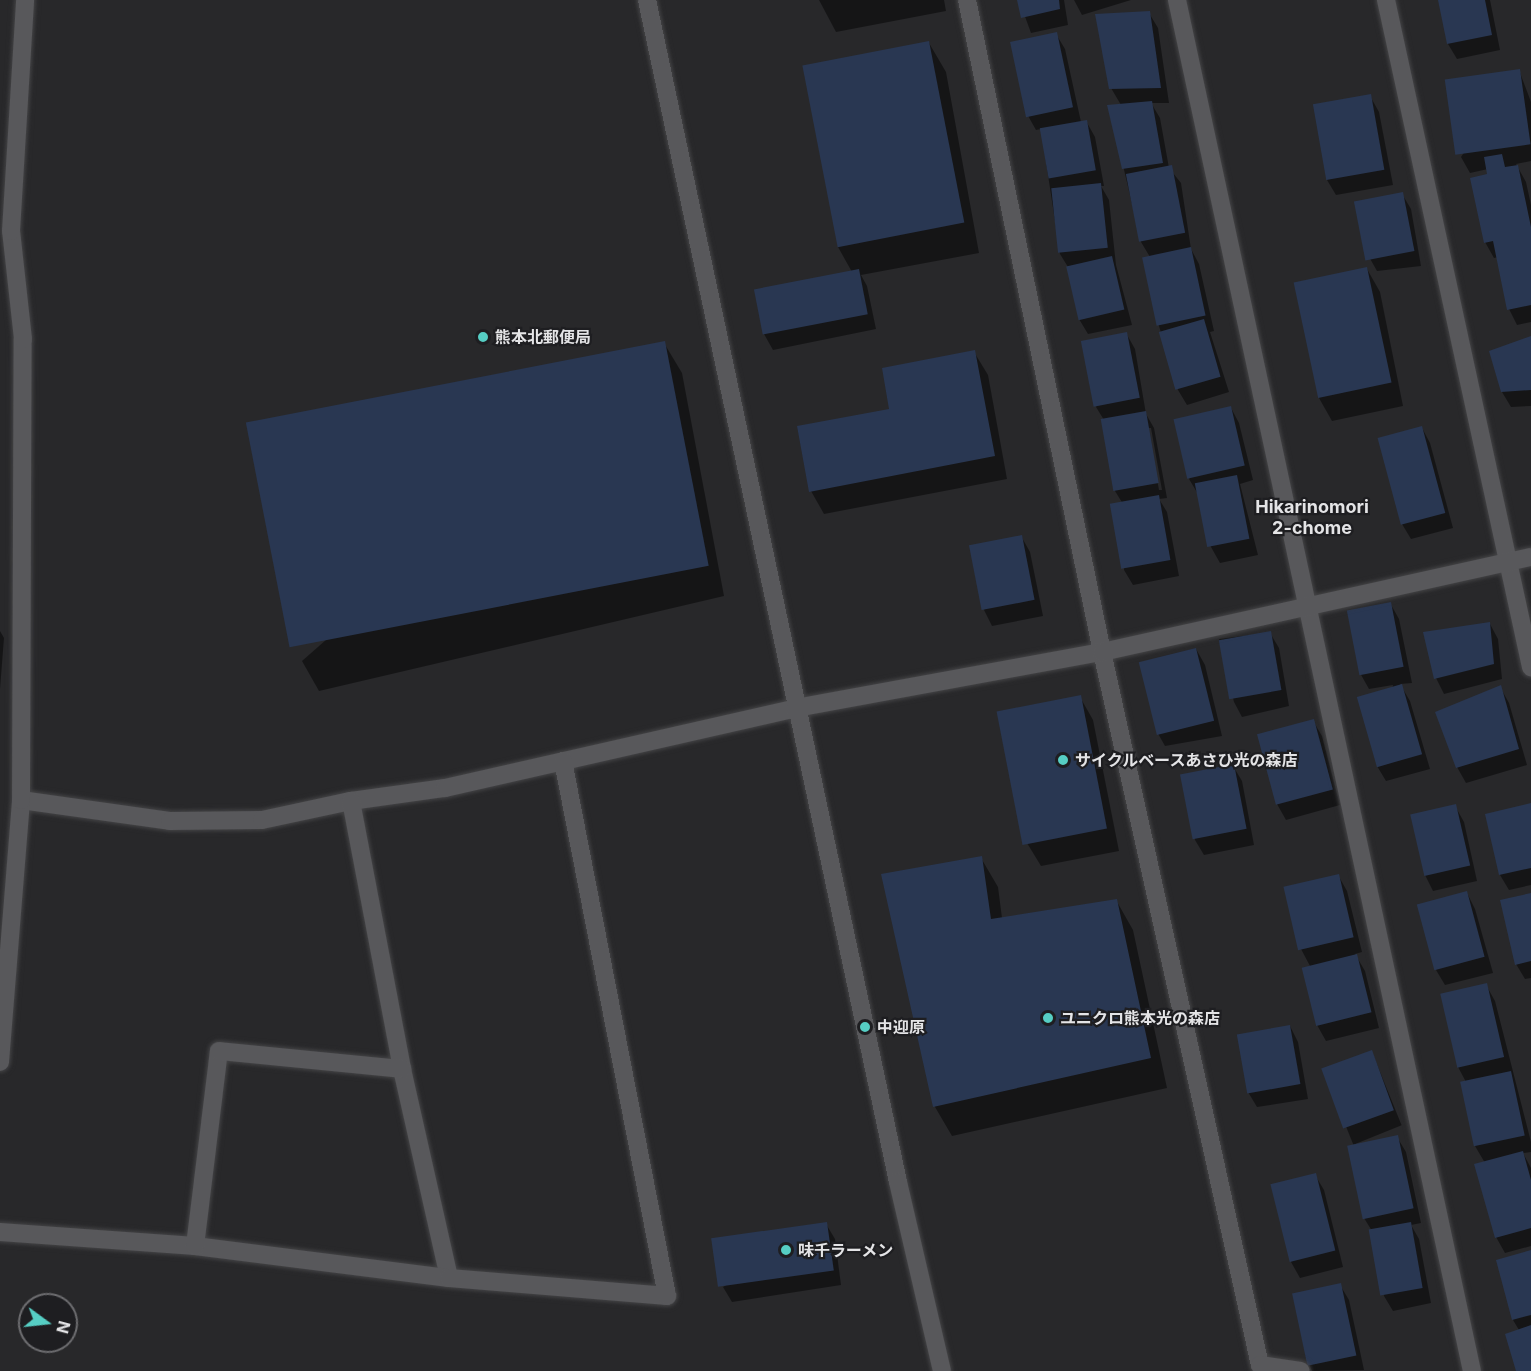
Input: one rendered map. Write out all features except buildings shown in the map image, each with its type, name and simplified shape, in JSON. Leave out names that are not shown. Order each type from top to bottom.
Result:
[{"type":"street","points":[[0,1062],[21,801],[23,339],[11,231],[25,0]]},
{"type":"street","points":[[647,0],[796,708],[942,1371]]},
{"type":"street","points":[[967,0],[1102,652],[1260,1365],[1301,1371]]},
{"type":"street","points":[[1177,0],[1305,608],[1472,1371]]},
{"type":"street","points":[[1386,0],[1531,667]]},
{"type":"street","points":[[21,801],[170,821],[262,820],[351,801],[445,788],[796,708],[1102,652],[1531,557]]},
{"type":"street","points":[[0,1232],[195,1246],[449,1278],[668,1296],[563,761]]},
{"type":"street","points":[[351,801],[402,1069],[449,1278]]},
{"type":"street","points":[[195,1246],[219,1051],[402,1069]]},
{"type":"place","name":"熊本北郵便局","points":[[483,337]]},
{"type":"place","name":"サイクルベースあさひ光の森店","points":[[1063,760]]},
{"type":"place","name":"ユニクロ熊本光の森店","points":[[1048,1018]]},
{"type":"place","name":"中迎原","points":[[865,1027]]},
{"type":"place","name":"味千ラーメン","points":[[786,1250]]},
{"type":"district","name":"Hikarinomori 2-chome","points":[[1312,518]]}]
